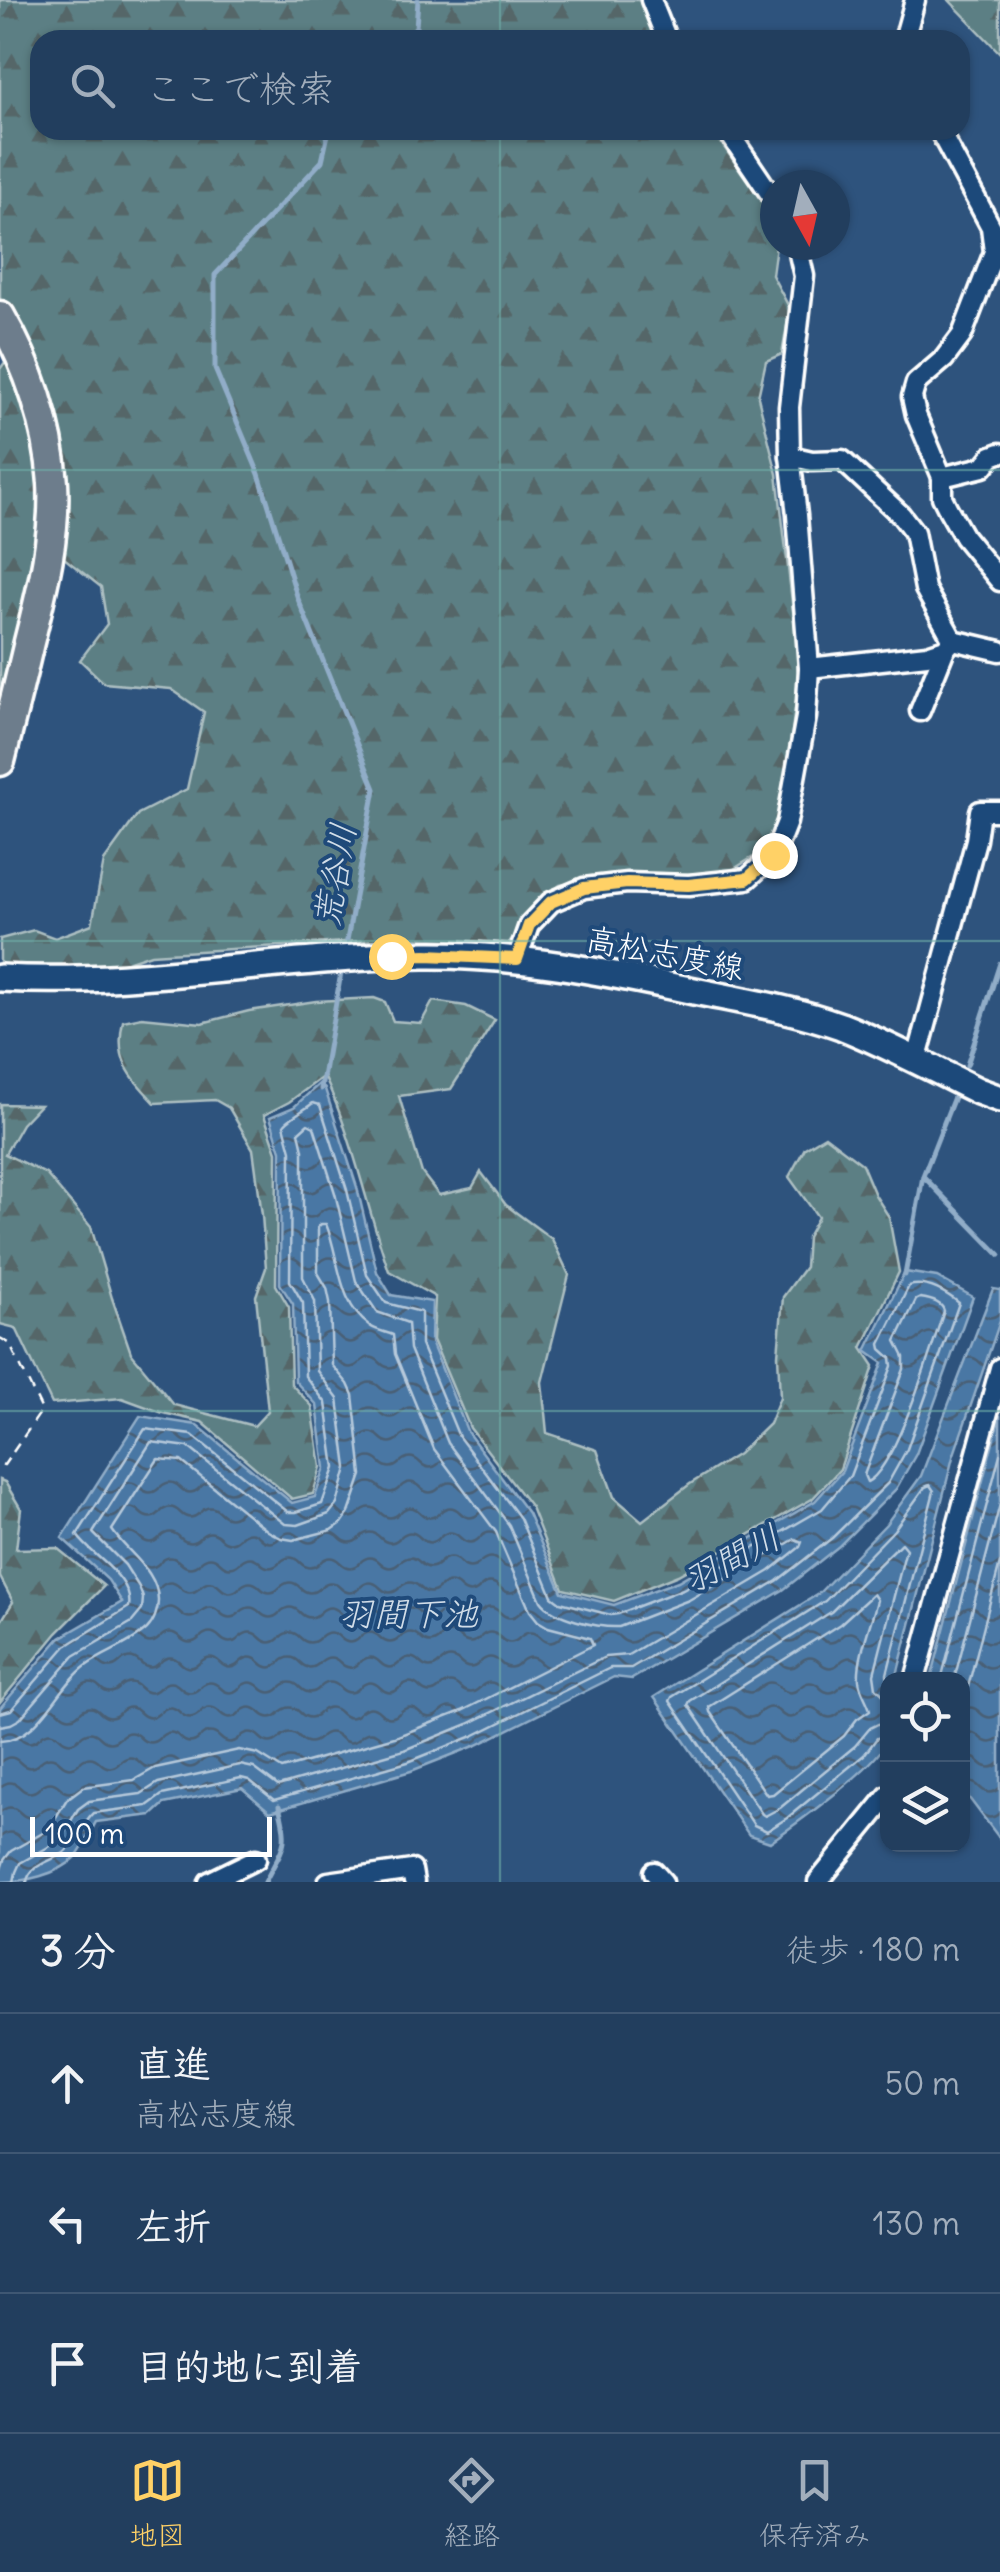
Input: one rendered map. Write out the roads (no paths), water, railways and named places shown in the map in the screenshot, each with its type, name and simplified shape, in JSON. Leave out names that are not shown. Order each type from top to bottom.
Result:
[{"type":"main road","points":[[0,316],[32,382],[44,426],[52,482],[52,526],[43,588],[0,761]]},
{"type":"main road","name":"高松志度線","points":[[0,978],[102,978],[426,955],[517,959],[615,974],[808,1016],[844,1028],[1000,1099]]},
{"type":"street","points":[[650,0],[662,30]]},
{"type":"street","points":[[907,30],[915,0]]},
{"type":"street","points":[[734,140],[760,179]]},
{"type":"street","points":[[944,140],[991,227],[997,252],[962,334],[944,359],[916,383],[912,397],[942,477],[942,497],[948,510],[1000,582]]},
{"type":"street","points":[[517,959],[529,925],[551,902],[584,888],[747,879],[774,855],[787,822],[806,717],[808,668],[789,407],[804,276],[800,260]]},
{"type":"street","points":[[942,477],[984,467],[1000,452]]},
{"type":"street","points":[[790,456],[812,461],[842,460],[902,515],[914,532],[925,589],[949,645],[920,711]]},
{"type":"street","points":[[808,668],[927,655],[949,645],[1000,650]]},
{"type":"street","points":[[916,1062],[976,840],[980,811],[1000,810]]},
{"type":"street","points":[[916,1672],[1000,1368]]},
{"type":"street","points":[[818,1882],[880,1806]]},
{"type":"street","points":[[208,1882],[256,1859]]},
{"type":"street","points":[[328,1882],[412,1870],[414,1882]]},
{"type":"water","name":"羽間下池","points":[[320,1083],[357,1187],[377,1272],[391,1295],[432,1302],[431,1342],[468,1433],[528,1513],[562,1592],[614,1605],[678,1581],[815,1501],[842,1471],[883,1363],[866,1351],[905,1272],[937,1277],[973,1297],[916,1454],[896,1489],[839,1546],[783,1590],[632,1679],[614,1677],[477,1745],[411,1771],[270,1812],[242,1788],[164,1804],[152,1815],[96,1822],[69,1863],[40,1876],[0,1882],[0,1708],[60,1638],[122,1602],[108,1580],[62,1538],[140,1416],[197,1425],[292,1503],[315,1497],[325,1468],[317,1405],[295,1381],[293,1304],[280,1284],[281,1151],[270,1117],[294,1107]]},
{"type":"water","points":[[993,1289],[1000,1290],[1000,1321],[953,1457],[898,1672],[880,1672],[880,1751],[815,1810],[770,1842],[749,1835],[654,1697],[818,1594],[886,1524],[921,1476]]},
{"type":"water","points":[[1000,1415],[1000,1839],[970,1799],[970,1672],[933,1672]]},
{"type":"waterway","name":"荒谷川","points":[[413,30],[418,0]]},
{"type":"waterway","name":"荒谷川","points":[[327,140],[322,161],[215,275],[215,369],[259,474],[298,599],[375,789],[345,951]]},
{"type":"waterway","name":"羽間川","points":[[967,1065],[1000,963]]},
{"type":"waterway","name":"荒谷川","points":[[321,1089],[342,967]]},
{"type":"waterway","name":"羽間川","points":[[905,1275],[923,1176],[956,1092]]},
{"type":"waterway","points":[[923,1176],[1000,1255]]},
{"type":"waterway","points":[[265,1882],[283,1846],[279,1806]]}]
